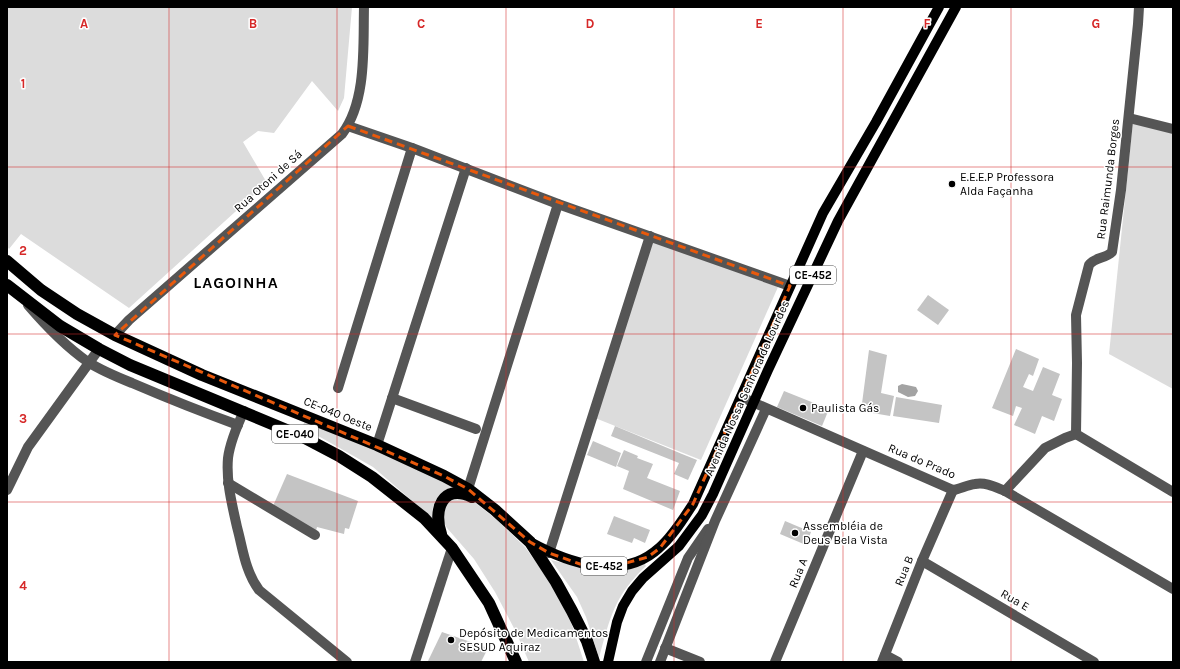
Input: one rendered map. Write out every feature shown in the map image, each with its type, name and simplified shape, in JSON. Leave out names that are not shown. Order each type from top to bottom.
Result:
[{"type":"highway","name":"CE-040 Oeste","points":[[7,261],[41,290],[77,314],[115,335],[202,375],[377,445],[444,476],[468,489],[530,542],[556,582],[572,611],[587,641],[594,662]]},
{"type":"highway","name":"CE-040","points":[[7,285],[60,326],[99,349],[130,365],[244,411],[301,436],[352,464],[388,489],[424,518],[442,535],[452,548],[489,603],[516,662]]},
{"type":"highway","points":[[442,535],[437,518],[438,511],[443,499],[448,495],[461,493],[487,504]]},
{"type":"main road","name":"Avenida Nossa Senhora de Lourdes","points":[[549,553],[580,564],[614,566],[632,563],[648,557],[660,548],[672,534],[693,504],[823,213],[876,122],[939,7]]},
{"type":"main road","name":"Avenida Nossa Senhora de Lourdes","points":[[608,662],[617,622],[623,606],[632,591],[679,546],[702,516],[838,221],[956,7]]},
{"type":"main road","name":"CE-452","points":[[530,542],[549,553]]},
{"type":"street","name":"Rua Otoni de Sá","points":[[115,335],[129,320],[342,134],[348,126],[358,100],[362,67],[364,7]]},
{"type":"street","name":"Rua Raimunda Borges","points":[[1076,434],[1076,315],[1089,265],[1092,261],[1108,256],[1112,252],[1129,118],[1138,24],[1138,7]]},
{"type":"street","points":[[1129,118],[1173,129]]},
{"type":"street","points":[[348,126],[466,168],[558,204],[790,286]]},
{"type":"street","points":[[338,388],[412,148]]},
{"type":"street","points":[[377,445],[466,168]]},
{"type":"street","points":[[468,489],[558,204]]},
{"type":"street","points":[[549,553],[650,236]]},
{"type":"street","points":[[22,297],[52,332],[89,362],[109,373],[148,390],[238,424]]},
{"type":"street","points":[[7,490],[28,447],[99,349]]},
{"type":"street","name":"Rua do Prado","points":[[741,397],[953,490],[976,484],[988,484],[1006,491],[1173,589]]},
{"type":"street","points":[[392,398],[476,429]]},
{"type":"street","points":[[660,662],[715,521],[766,409]]},
{"type":"street","points":[[244,411],[238,424],[228,458],[228,483],[231,503],[244,558],[252,580],[259,590],[347,662]]},
{"type":"street","points":[[1006,491],[1045,448],[1076,434],[1173,492]]},
{"type":"street","name":"Rua A","points":[[775,662],[863,451]]},
{"type":"street","points":[[228,483],[315,535]]},
{"type":"street","name":"Rua B","points":[[884,658],[922,561],[953,490]]},
{"type":"street","points":[[646,662],[688,558],[700,539],[715,521]]},
{"type":"street","points":[[414,662],[452,548]]},
{"type":"street","name":"Rua E","points":[[922,561],[1094,662]]},
{"type":"street","points":[[665,648],[700,662]]},
{"type":"street","points":[[884,658],[898,662]]},
{"type":"highlighted area","points":[[348,126],[790,286],[693,504],[660,548],[648,557],[615,566],[580,564],[549,553],[530,542],[468,489],[444,476],[115,335]]},
{"type":"shaded area","points":[[7,7],[352,7],[344,98],[338,111],[312,81],[274,133],[258,131],[243,142],[267,183],[129,308],[21,234],[9,249],[7,246]]},
{"type":"shaded area","points":[[1133,122],[1173,132],[1173,389],[1109,354]]},
{"type":"shaded area","points":[[652,239],[778,287],[701,460],[595,418]]},
{"type":"shaded area","points":[[902,384],[916,387],[918,391],[915,396],[908,397],[898,392],[898,386]]},
{"type":"shaded area","points":[[305,421],[388,454],[456,487],[445,490],[441,493],[433,507],[432,518],[373,467],[302,427]]},
{"type":"shaded area","points":[[448,499],[472,500],[497,520],[525,547],[556,590],[572,625],[584,662],[529,662],[516,632],[495,592],[474,559],[447,528],[443,521],[443,506]]},
{"type":"shaded area","points":[[551,560],[588,569],[602,570],[644,563],[646,566],[635,577],[620,598],[610,619],[599,658],[586,617],[577,597]]},
{"type":"building","points":[[928,295],[949,310],[938,325],[917,310]]},
{"type":"building","points":[[1016,349],[1039,359],[1033,376],[1029,374],[1023,387],[1033,391],[1043,367],[1060,374],[1052,395],[1062,399],[1054,421],[1042,416],[1035,434],[1014,425],[1022,408],[1016,406],[1013,416],[992,408]]},
{"type":"building","points":[[869,350],[887,355],[881,393],[894,396],[890,416],[861,411]]},
{"type":"building","name":"Paulista Gás","points":[[784,391],[829,409],[822,426],[777,407]]},
{"type":"building","points":[[896,397],[942,405],[939,423],[893,416]]},
{"type":"building","points":[[615,426],[697,460],[688,480],[674,474],[679,463],[611,436]]},
{"type":"building","points":[[593,441],[621,453],[616,467],[587,455]]},
{"type":"building","points":[[624,450],[638,456],[637,458],[653,464],[647,478],[680,491],[673,510],[623,489],[629,471],[617,466]]},
{"type":"building","points":[[287,474],[358,501],[349,529],[345,528],[344,534],[317,527],[316,531],[273,506]]},
{"type":"building","points":[[614,516],[650,530],[645,543],[634,538],[632,543],[607,534]]},
{"type":"building","name":"Assembléia de Deus Bela Vista","points":[[785,521],[811,532],[806,545],[780,534]]},
{"type":"building","name":"Depósito de Medicamentos SESUD Aquiraz","points":[[442,632],[488,648],[481,662],[428,661]]},
{"type":"place","name":"E.E.E.P Professora Alda Façanha","points":[[952,184]]},
{"type":"place","name":"Paulista Gás","points":[[803,408]]},
{"type":"place","name":"Assembléia de Deus Bela Vista","points":[[795,533]]},
{"type":"place","name":"Depósito de Medicamentos SESUD Aquiraz","points":[[451,640]]},
{"type":"district","name":"LAGOINHA","points":[[236,282]]}]
